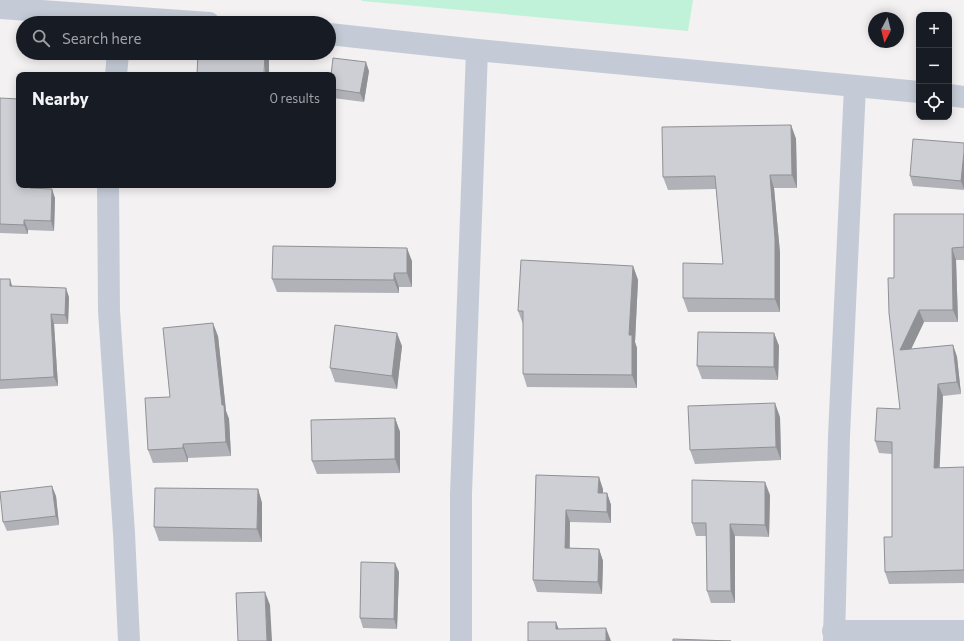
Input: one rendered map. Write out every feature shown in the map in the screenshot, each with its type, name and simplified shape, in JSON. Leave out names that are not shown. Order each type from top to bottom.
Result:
[{"type":"street","points":[[0,8],[80,16]]},
{"type":"street","points":[[336,35],[477,50],[916,92]]},
{"type":"street","points":[[461,641],[461,494],[477,50]]},
{"type":"street","points":[[116,72],[117,60]]},
{"type":"street","points":[[855,86],[839,436],[834,636],[964,631]]},
{"type":"street","points":[[952,95],[964,97]]},
{"type":"street","points":[[108,188],[109,311],[124,533],[129,641]]},
{"type":"green space","points":[[362,0],[693,0],[688,31]]},
{"type":"building","points":[[336,58],[366,62],[360,93],[336,89],[336,72],[331,72],[333,60],[336,60]]},
{"type":"building","points":[[198,60],[265,60],[264,72],[197,72]]},
{"type":"building","points":[[0,98],[16,99],[16,188],[52,189],[51,221],[24,220],[24,225],[0,224]]},
{"type":"building","points":[[791,125],[792,175],[770,175],[775,239],[775,299],[683,298],[683,263],[723,264],[715,176],[663,177],[662,127]]},
{"type":"building","points":[[913,139],[964,143],[961,181],[910,176]]},
{"type":"building","points":[[894,214],[964,214],[964,247],[952,248],[953,310],[919,310],[900,350],[953,345],[957,382],[938,384],[934,468],[964,467],[964,570],[885,572],[884,537],[892,537],[892,442],[875,441],[877,408],[900,409],[889,313],[888,278],[894,278]]},
{"type":"building","points":[[273,246],[407,248],[407,273],[394,273],[394,280],[272,279]]},
{"type":"building","points":[[521,260],[633,266],[629,335],[632,335],[632,375],[523,374],[523,311],[518,311]]},
{"type":"building","points":[[0,279],[10,279],[10,286],[66,288],[65,315],[51,314],[54,377],[0,380]]},
{"type":"building","points":[[213,323],[222,405],[224,405],[226,442],[183,444],[183,448],[148,450],[145,398],[170,397],[163,328]]},
{"type":"building","points":[[335,325],[397,333],[392,376],[330,368]]},
{"type":"building","points":[[698,332],[774,333],[774,367],[697,366]]},
{"type":"building","points":[[775,403],[776,447],[690,450],[688,406]]},
{"type":"building","points":[[395,418],[395,459],[312,461],[311,420]]},
{"type":"building","points":[[536,475],[599,477],[598,493],[607,493],[607,512],[566,510],[565,548],[599,549],[598,582],[533,580]]},
{"type":"building","points":[[692,480],[765,482],[765,525],[730,524],[731,591],[707,591],[706,523],[692,523]]},
{"type":"building","points":[[52,486],[56,516],[3,522],[0,492]]},
{"type":"building","points":[[155,488],[258,489],[257,529],[154,527]]},
{"type":"building","points":[[361,562],[395,563],[394,619],[360,618]]},
{"type":"building","points":[[265,592],[267,641],[238,641],[236,593]]},
{"type":"building","points":[[528,622],[556,622],[556,629],[606,628],[606,641],[528,641]]},
{"type":"building","points":[[673,639],[731,641],[673,641]]}]
